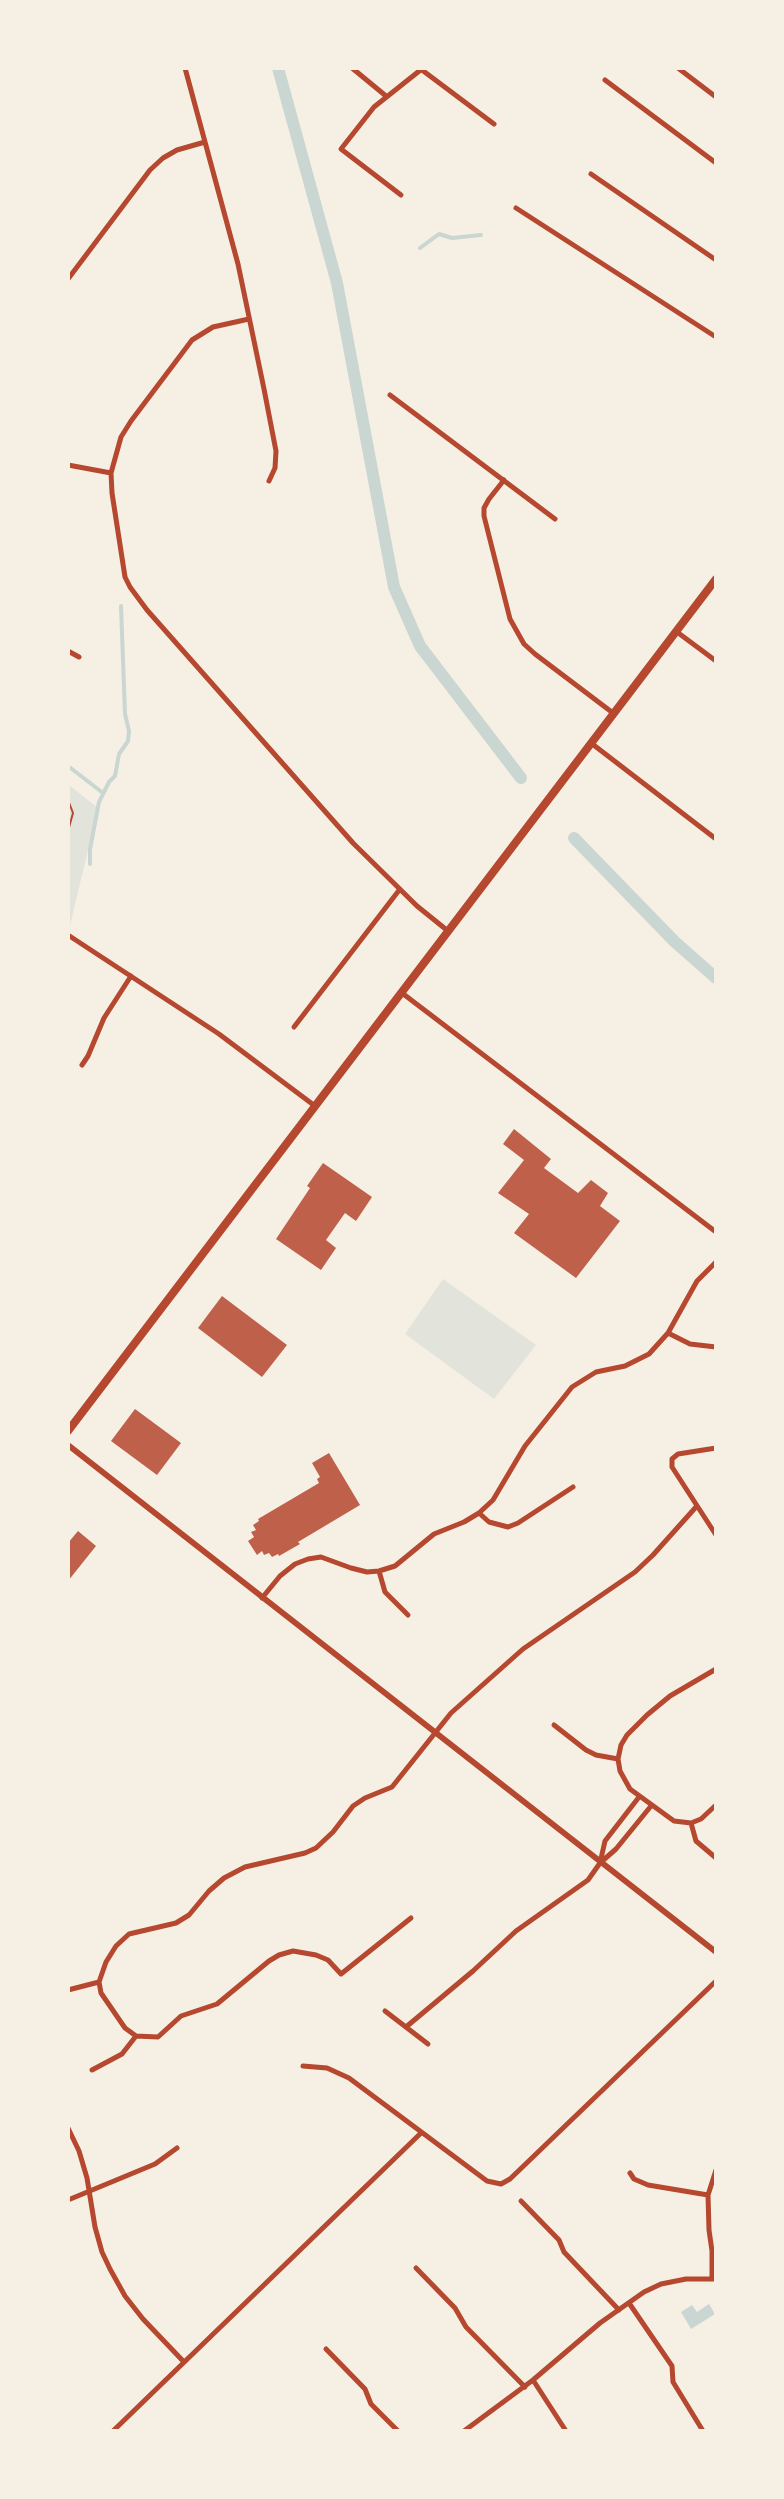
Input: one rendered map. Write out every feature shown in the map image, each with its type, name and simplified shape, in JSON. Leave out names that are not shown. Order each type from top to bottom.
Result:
[{"type":"main road","points":[[68,1431],[716,579]]},
{"type":"street","points":[[185,68],[238,264],[276,451],[275,468],[269,481]]},
{"type":"street","points":[[352,68],[386,96]]},
{"type":"street","points":[[678,68],[716,97]]},
{"type":"street","points":[[401,195],[341,149],[386,96],[422,69],[494,124]]},
{"type":"street","points":[[605,80],[716,163]]},
{"type":"street","points":[[68,279],[150,170],[177,150],[205,142]]},
{"type":"street","points":[[591,174],[716,260]]},
{"type":"street","points":[[516,208],[716,337]]},
{"type":"street","points":[[249,319],[213,327],[192,340],[121,437],[111,473],[125,577],[136,597],[329,815],[417,906],[448,931]]},
{"type":"street","points":[[390,395],[555,519]]},
{"type":"street","points":[[68,465],[111,473]]},
{"type":"street","points":[[504,480],[489,499],[484,516],[516,632],[535,654],[614,713]]},
{"type":"street","points":[[676,631],[716,661]]},
{"type":"street","points":[[68,651],[79,657]]},
{"type":"street","points":[[591,743],[716,839]]},
{"type":"street","points":[[294,1027],[400,889]]},
{"type":"street","points":[[68,935],[219,1034],[315,1106]]},
{"type":"street","points":[[82,1065],[104,1018],[131,976]]},
{"type":"street","points":[[401,993],[716,1232]]},
{"type":"street","points":[[261,1598],[295,1564],[321,1557],[367,1572],[379,1571],[395,1566],[434,1534],[479,1513],[493,1500],[525,1446],[572,1387],[596,1372],[637,1362],[649,1354],[668,1333],[697,1281],[716,1262]]},
{"type":"street","points":[[668,1333],[690,1344],[716,1347]]},
{"type":"street","points":[[68,1445],[716,1952]]},
{"type":"street","points":[[716,1448],[678,1454],[672,1459],[675,1473],[716,1535]]},
{"type":"street","points":[[479,1513],[489,1522],[508,1527],[573,1487]]},
{"type":"street","points":[[411,1918],[341,1974],[328,1960],[316,1955],[293,1951],[279,1955],[217,2004],[181,2016],[158,2037],[136,2036],[125,2028],[105,2001],[99,1982],[116,1946],[129,1934],[176,1923],[189,1915],[224,1878],[245,1867],[316,1848],[353,1806],[392,1787],[451,1713],[523,1649],[635,1572],[696,1507]]},
{"type":"street","points":[[379,1571],[385,1592],[408,1615]]},
{"type":"street","points":[[716,1669],[670,1696],[647,1715],[627,1735],[618,1759],[624,1782],[639,1797],[674,1821],[691,1823],[701,1819],[716,1805]]},
{"type":"street","points":[[554,1725],[586,1750],[618,1759]]},
{"type":"street","points":[[600,1863],[605,1841],[639,1797]]},
{"type":"street","points":[[406,2027],[516,1931],[588,1880],[651,1806]]},
{"type":"street","points":[[691,1823],[696,1841],[716,1858]]},
{"type":"street","points":[[303,2066],[339,2072],[487,2181],[501,2184],[510,2179],[716,1981]]},
{"type":"street","points":[[68,1990],[99,1982]]},
{"type":"street","points":[[385,2011],[428,2044]]},
{"type":"street","points":[[92,2070],[122,2054],[136,2036]]},
{"type":"street","points":[[68,2128],[79,2151],[90,2191],[98,2240],[110,2269],[143,2319],[184,2362]]},
{"type":"street","points":[[113,2431],[421,2133]]},
{"type":"street","points":[[68,2200],[155,2164],[177,2148]]},
{"type":"street","points":[[464,2431],[525,2387],[629,2303],[661,2284],[686,2279],[714,2279],[708,2195],[716,2170]]},
{"type":"street","points":[[630,2173],[640,2182],[708,2195]]},
{"type":"street","points":[[521,2201],[619,2310]]},
{"type":"street","points":[[416,2268],[455,2308],[466,2327],[525,2387]]},
{"type":"street","points":[[629,2303],[672,2366],[673,2382],[703,2431]]},
{"type":"street","points":[[326,2349],[365,2389],[371,2404],[398,2431]]},
{"type":"street","points":[[533,2380],[566,2431]]},
{"type":"path","points":[[68,800],[73,813],[68,831]]},
{"type":"shaded area","points":[[68,784],[98,808],[68,934]]},
{"type":"shaded area","points":[[443,1279],[536,1345],[494,1399],[405,1334]]},
{"type":"shaded area","points":[[709,2304],[715,2314],[691,2329],[681,2312],[692,2305],[697,2312]]},
{"type":"building","points":[[514,1129],[551,1159],[544,1168],[578,1193],[591,1180],[608,1193],[600,1206],[620,1221],[576,1278],[514,1233],[529,1214],[498,1193],[524,1160],[503,1144]]},
{"type":"building","points":[[323,1163],[372,1197],[356,1221],[345,1213],[326,1240],[336,1248],[321,1270],[276,1239]]},
{"type":"building","points":[[222,1296],[287,1345],[262,1377],[198,1328]]},
{"type":"building","points":[[135,1409],[181,1443],[157,1475],[111,1441]]},
{"type":"building","points":[[329,1453],[360,1505],[279,1556],[264,1555],[262,1551],[257,1555],[248,1541],[254,1537],[251,1532],[256,1530],[253,1525],[319,1483],[317,1479],[320,1477],[312,1463]]},
{"type":"building","points":[[78,1531],[96,1546],[68,1581],[68,1543]]},
{"type":"waterway","points":[[278,68],[337,283],[394,587],[420,646],[521,778]]},
{"type":"waterway","points":[[420,248],[439,234],[452,238],[481,235]]},
{"type":"waterway","points":[[90,864],[99,802],[115,776],[119,754],[128,741],[121,606]]},
{"type":"waterway","points":[[68,766],[103,793]]},
{"type":"waterway","points":[[574,838],[675,942],[716,978]]}]
